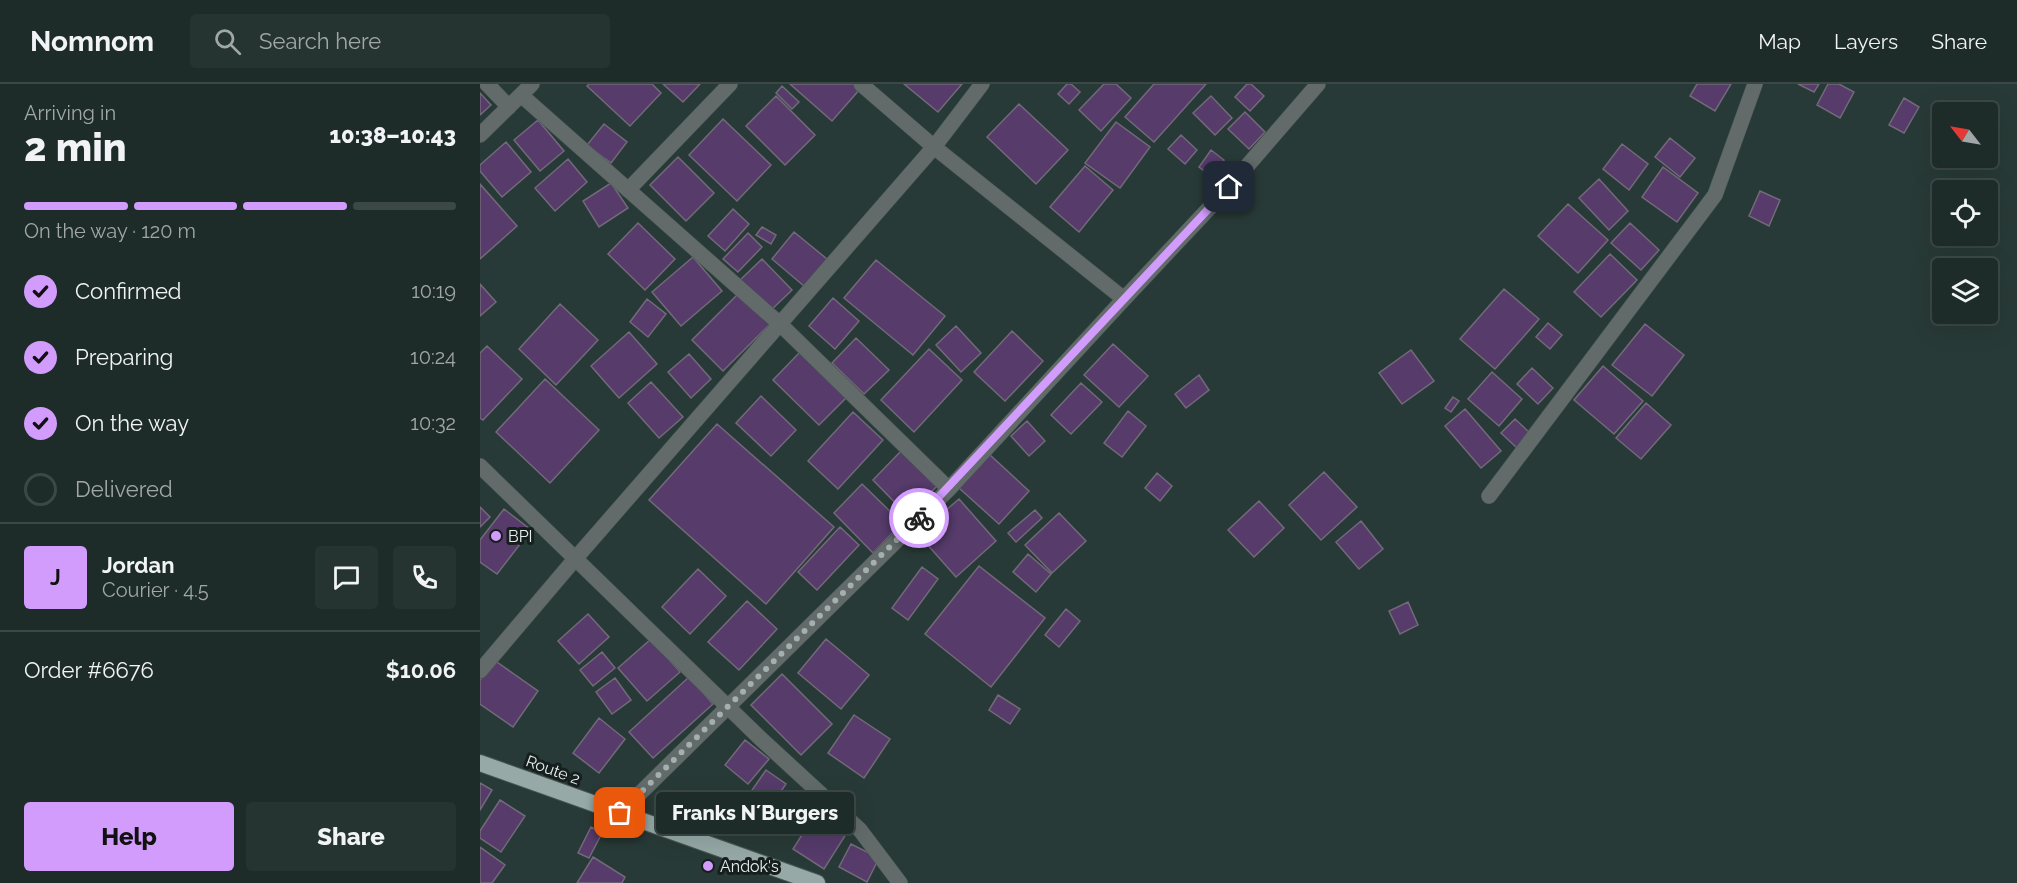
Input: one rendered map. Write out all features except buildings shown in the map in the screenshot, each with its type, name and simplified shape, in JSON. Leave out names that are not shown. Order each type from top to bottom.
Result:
[{"type":"highway","name":"Route 2","points":[[480,763],[817,883]]},
{"type":"street","points":[[487,84],[509,107]]},
{"type":"street","points":[[480,135],[532,84]]},
{"type":"street","points":[[628,190],[730,84]]},
{"type":"street","points":[[861,84],[934,147],[1124,298]]},
{"type":"street","points":[[480,671],[934,147],[982,84]]},
{"type":"street","points":[[620,813],[949,489],[1229,187],[1318,84]]},
{"type":"street","points":[[1489,496],[1715,195],[1755,84]]},
{"type":"street","points":[[521,95],[781,325],[949,489]]},
{"type":"street","points":[[480,466],[575,560],[860,830],[900,883]]},
{"type":"way so far","points":[[620,813],[919,518]]},
{"type":"place","name":"BPI","points":[[496,536]]},
{"type":"place","name":"Franks N´Burgers","points":[[620,813]]},
{"type":"place","name":"Andok's","points":[[708,866]]},
{"type":"route","points":[[919,518],[949,489],[1229,187]]}]
